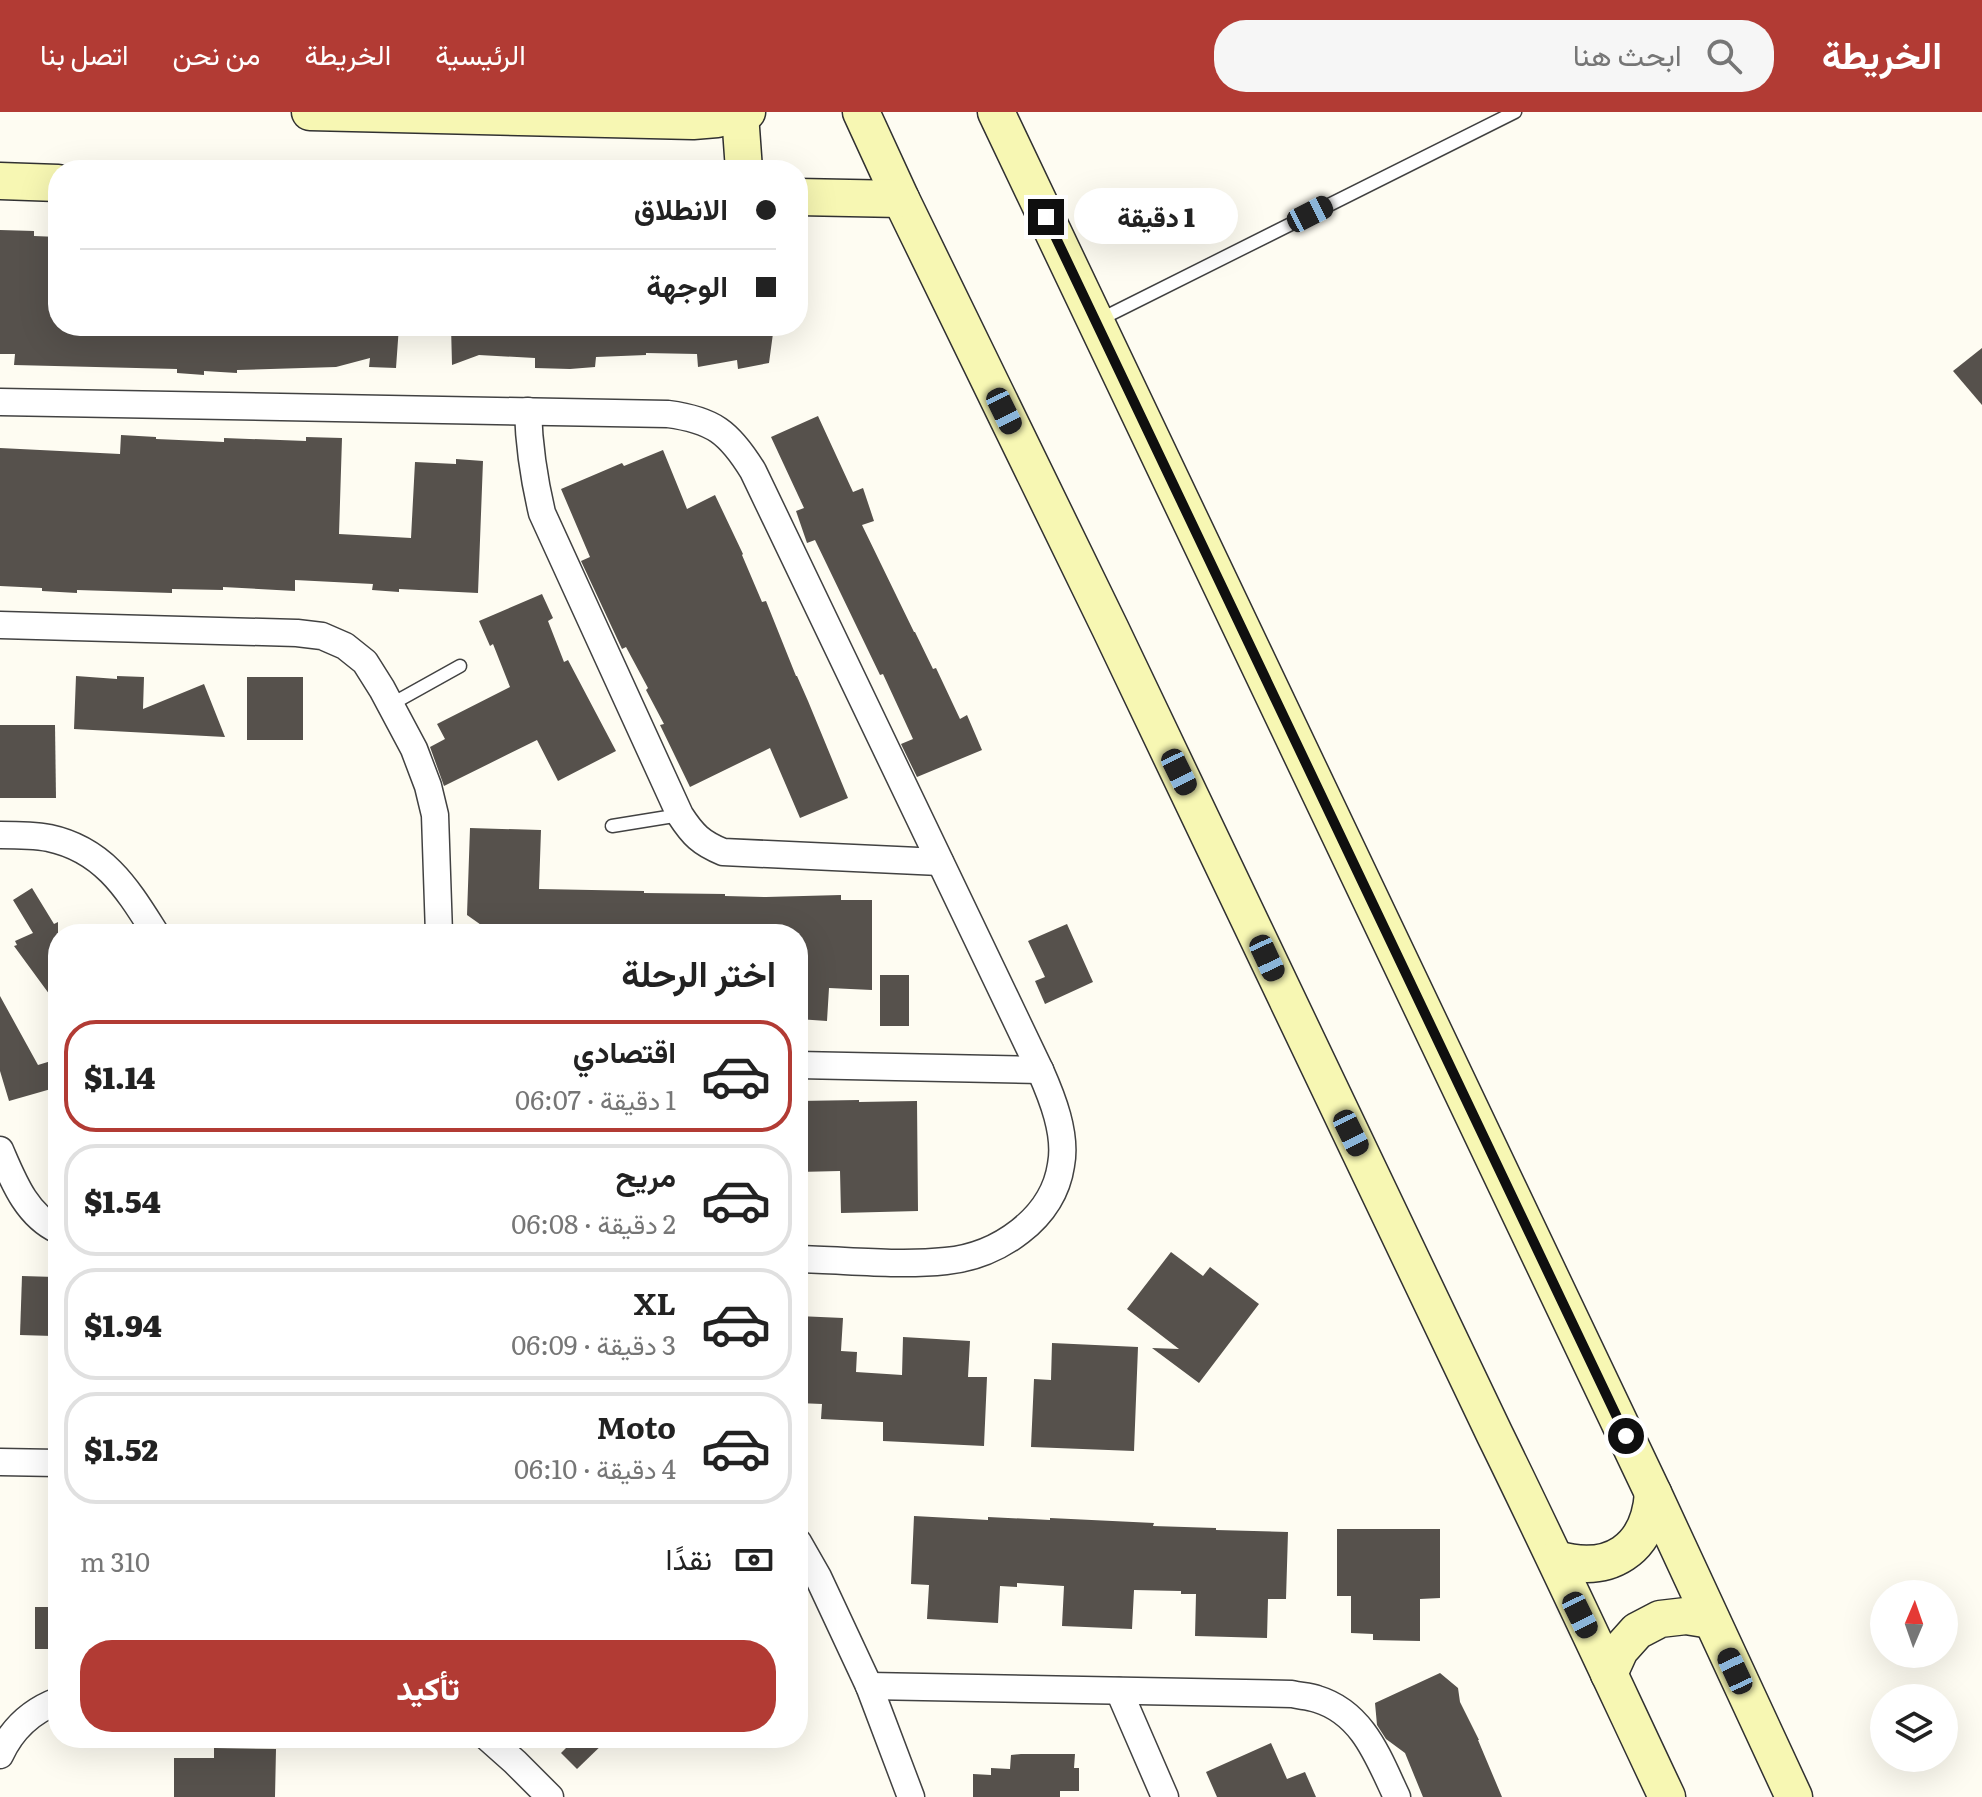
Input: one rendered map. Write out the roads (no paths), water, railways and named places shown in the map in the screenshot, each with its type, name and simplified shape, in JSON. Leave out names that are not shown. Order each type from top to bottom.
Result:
[{"type":"street","points":[[310,112],[693,121],[744,113],[744,160]]},
{"type":"street","points":[[861,112],[1104,614],[1667,1797]]},
{"type":"street","points":[[996,112],[1653,1493],[1794,1797]]},
{"type":"street","points":[[0,181],[48,183]]},
{"type":"street","points":[[808,197],[901,199]]},
{"type":"street","points":[[0,402],[668,414],[693,417],[717,428],[738,446],[753,471],[1040,1070],[1053,1100],[1061,1132],[1062,1164],[1051,1193],[1034,1219],[1010,1239],[981,1253],[949,1261],[808,1259]]},
{"type":"street","points":[[528,411],[529,445],[542,513],[680,815],[691,831],[705,844],[723,852],[940,862]]},
{"type":"street","points":[[0,625],[297,633],[322,636],[345,646],[365,662],[422,768],[433,805],[437,836],[439,924]]},
{"type":"street","points":[[0,835],[49,838],[84,850],[104,863],[121,880],[150,924]]},
{"type":"street","points":[[808,1065],[1040,1070]]},
{"type":"street","points":[[0,1150],[7,1185],[48,1224]]},
{"type":"street","points":[[0,1462],[48,1463]]},
{"type":"street","points":[[1556,1559],[1590,1565],[1623,1553],[1636,1542],[1646,1527],[1652,1510],[1653,1493]]},
{"type":"street","points":[[808,1558],[869,1686],[911,1797]]},
{"type":"street","points":[[1609,1674],[1620,1650],[1637,1631],[1660,1619],[1686,1616],[1711,1620]]},
{"type":"street","points":[[869,1686],[1292,1694],[1316,1699],[1339,1709],[1358,1724],[1372,1743],[1397,1797]]},
{"type":"street","points":[[1119,1691],[1165,1797]]},
{"type":"street","points":[[0,1755],[9,1726],[48,1705]]},
{"type":"street","points":[[499,1748],[550,1797]]},
{"type":"lane","points":[[1096,322],[1515,112]]},
{"type":"lane","points":[[390,705],[460,666]]},
{"type":"lane","points":[[612,826],[680,815]]}]
